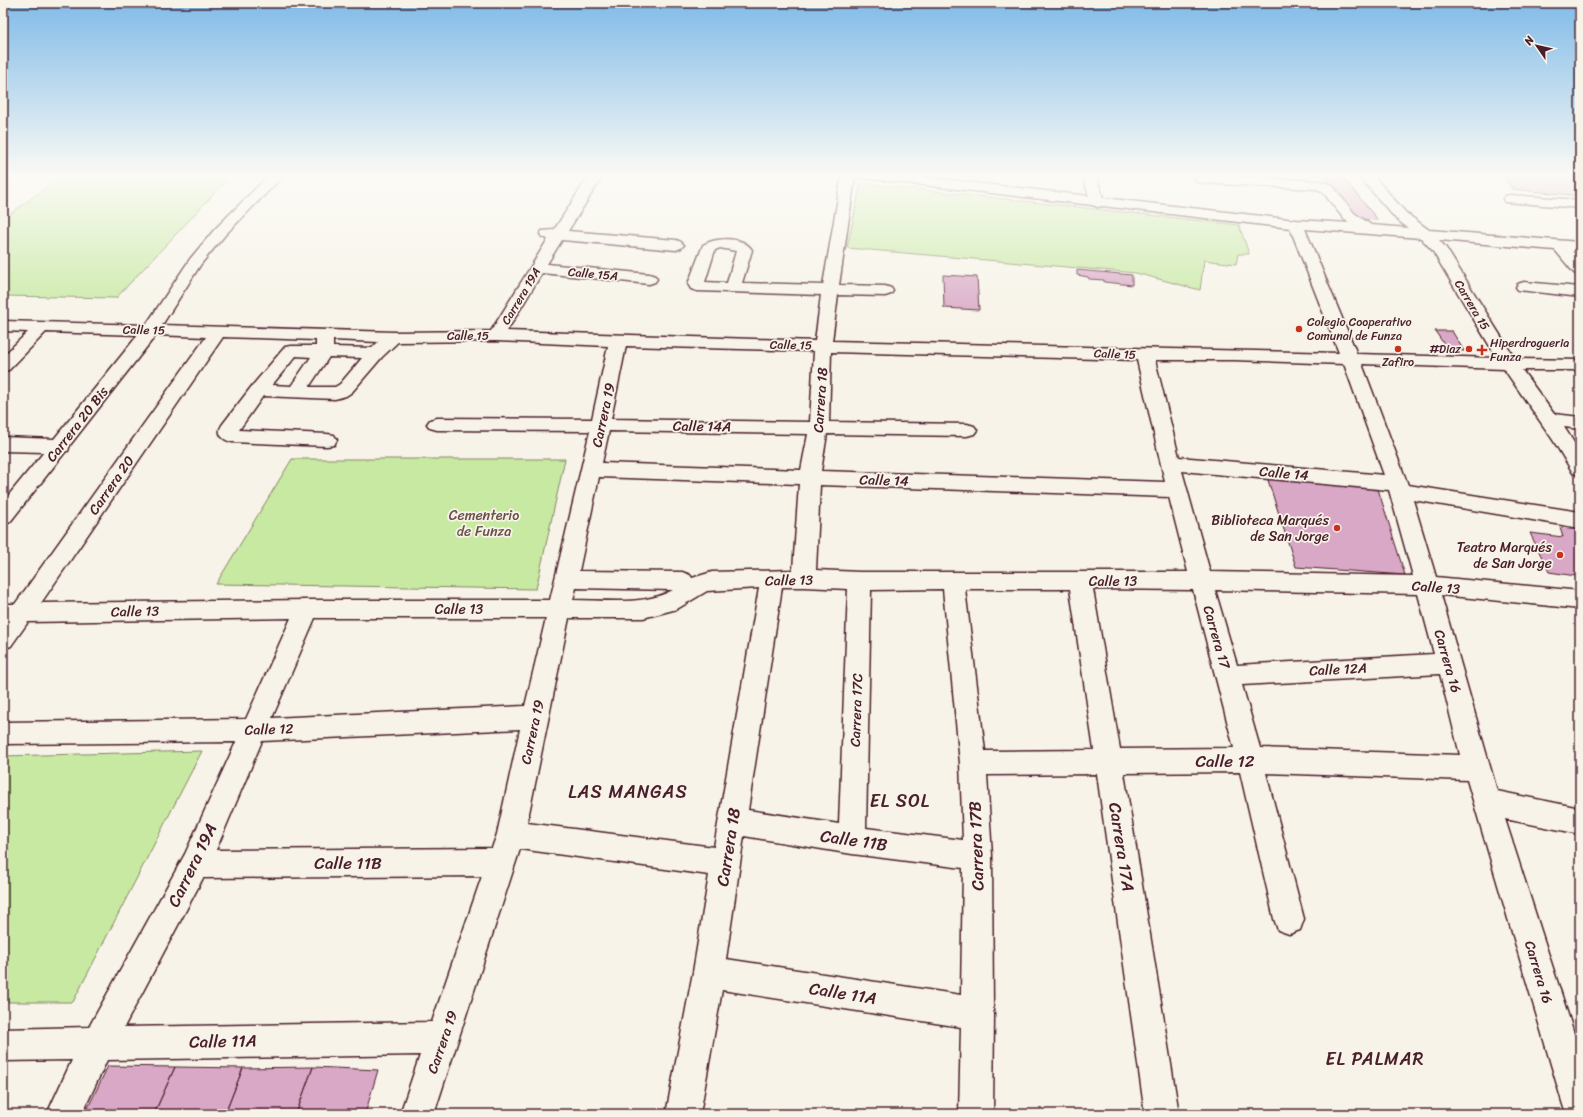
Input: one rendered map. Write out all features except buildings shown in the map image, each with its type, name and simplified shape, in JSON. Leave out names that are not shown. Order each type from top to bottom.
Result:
[{"type":"street","name":"Carrera 20 Bis","points":[[3,517],[61,446],[151,330],[195,262],[226,226]]},
{"type":"street","name":"Carrera 19A","points":[[496,336],[536,268],[552,235],[559,226]]},
{"type":"street","name":"Carrera 18","points":[[804,578],[810,478],[818,427],[823,346],[830,291],[833,234],[835,226]]},
{"type":"street","name":"Carrera 16","points":[[1297,226],[1351,360],[1399,488],[1449,663],[1486,802],[1580,1105]]},
{"type":"street","points":[[1333,226],[1580,247]]},
{"type":"street","name":"Carrera 15","points":[[1414,226],[1426,235],[1438,248],[1509,364],[1548,418],[1580,468]]},
{"type":"street","points":[[552,235],[676,245]]},
{"type":"street","points":[[1559,246],[1580,270]]},
{"type":"street","name":"Calle 15A","points":[[536,268],[649,279]]},
{"type":"street","points":[[1524,287],[1580,292]]},
{"type":"street","points":[[733,288],[885,291]]},
{"type":"street","name":"Calle 15","points":[[3,326],[219,331],[324,343],[394,337],[496,336],[618,341],[1145,355],[1234,355],[1351,360],[1580,365]]},
{"type":"street","points":[[3,366],[41,328]]},
{"type":"street","name":"Carrera 20","points":[[3,639],[12,613],[219,331]]},
{"type":"street","points":[[258,390],[340,392],[346,388],[376,353],[394,337]]},
{"type":"street","name":"Carrera 19","points":[[417,1114],[510,834],[601,425],[618,341]]},
{"type":"street","points":[[296,392],[324,343]]},
{"type":"street","points":[[326,440],[232,436],[229,433],[229,429],[258,390],[291,352],[324,343],[376,353]]},
{"type":"street","name":"Carrera 17","points":[[1145,355],[1177,490],[1250,760],[1290,919]]},
{"type":"street","points":[[1548,418],[1580,422]]},
{"type":"street","name":"Calle 14A","points":[[437,424],[818,427],[967,430]]},
{"type":"street","points":[[1560,436],[1580,438]]},
{"type":"street","points":[[3,444],[61,446]]},
{"type":"street","name":"Calle 14","points":[[1171,463],[1364,480],[1399,488],[1580,520]]},
{"type":"street","name":"Calle 14","points":[[591,470],[1177,490]]},
{"type":"street","name":"Calle 13","points":[[12,613],[307,609],[560,608],[642,610],[669,603],[700,584],[712,581],[804,578],[860,581],[953,580],[1426,585],[1580,600]]},
{"type":"street","points":[[566,579],[682,581]]},
{"type":"street","name":"Carrera 18","points":[[683,1114],[709,972],[725,863],[772,580]]},
{"type":"street","name":"Carrera 17B","points":[[953,580],[973,763],[978,856],[978,1014],[976,1114]]},
{"type":"street","name":"Carrera 17C","points":[[852,840],[860,581]]},
{"type":"street","name":"Carrera 17A","points":[[1080,581],[1162,1114]]},
{"type":"street","name":"Carrera 19A","points":[[64,1114],[98,1043],[195,864],[307,609]]},
{"type":"street","name":"Calle 12A","points":[[1227,676],[1449,663]]},
{"type":"street","name":"Calle 12","points":[[3,733],[253,730],[535,717]]},
{"type":"street","name":"Calle 12","points":[[973,763],[1109,763],[1250,760],[1477,768]]},
{"type":"street","points":[[1486,802],[1580,821]]},
{"type":"street","name":"Calle 11B","points":[[732,821],[852,840],[978,856]]},
{"type":"street","points":[[510,834],[725,863]]},
{"type":"street","name":"Calle 11B","points":[[195,864],[501,862]]},
{"type":"street","name":"Calle 11A","points":[[709,972],[978,1014]]},
{"type":"street","name":"Calle 11A","points":[[3,1045],[443,1038]]},
{"type":"green space","points":[[3,226],[184,226],[116,298],[3,296]]},
{"type":"green space","points":[[852,226],[1239,226],[1249,254],[1238,254],[1236,264],[1204,260],[1200,290],[1136,273],[847,248]]},
{"type":"green space","name":"Cementerio de Funza","points":[[292,459],[565,459],[536,589],[216,584]]},
{"type":"green space","points":[[202,751],[73,1002],[3,1002],[3,756]]},
{"type":"place","name":"Colegio Cooperativo Comunal de Funza","points":[[1299,329]]},
{"type":"place","name":"Zafiro","points":[[1398,349]]},
{"type":"place","name":"#Diaz","points":[[1469,349]]},
{"type":"place","name":"Hiperdrogueria Funza","points":[[1482,350]]},
{"type":"place","name":"Biblioteca Marqués de San Jorge","points":[[1337,528]]},
{"type":"place","name":"Teatro Marqués de San Jorge","points":[[1560,555]]},
{"type":"district","name":"LAS MANGAS","points":[[628,792]]},
{"type":"district","name":"EL SOL","points":[[900,801]]},
{"type":"district","name":"EL PALMAR","points":[[1375,1059]]}]
